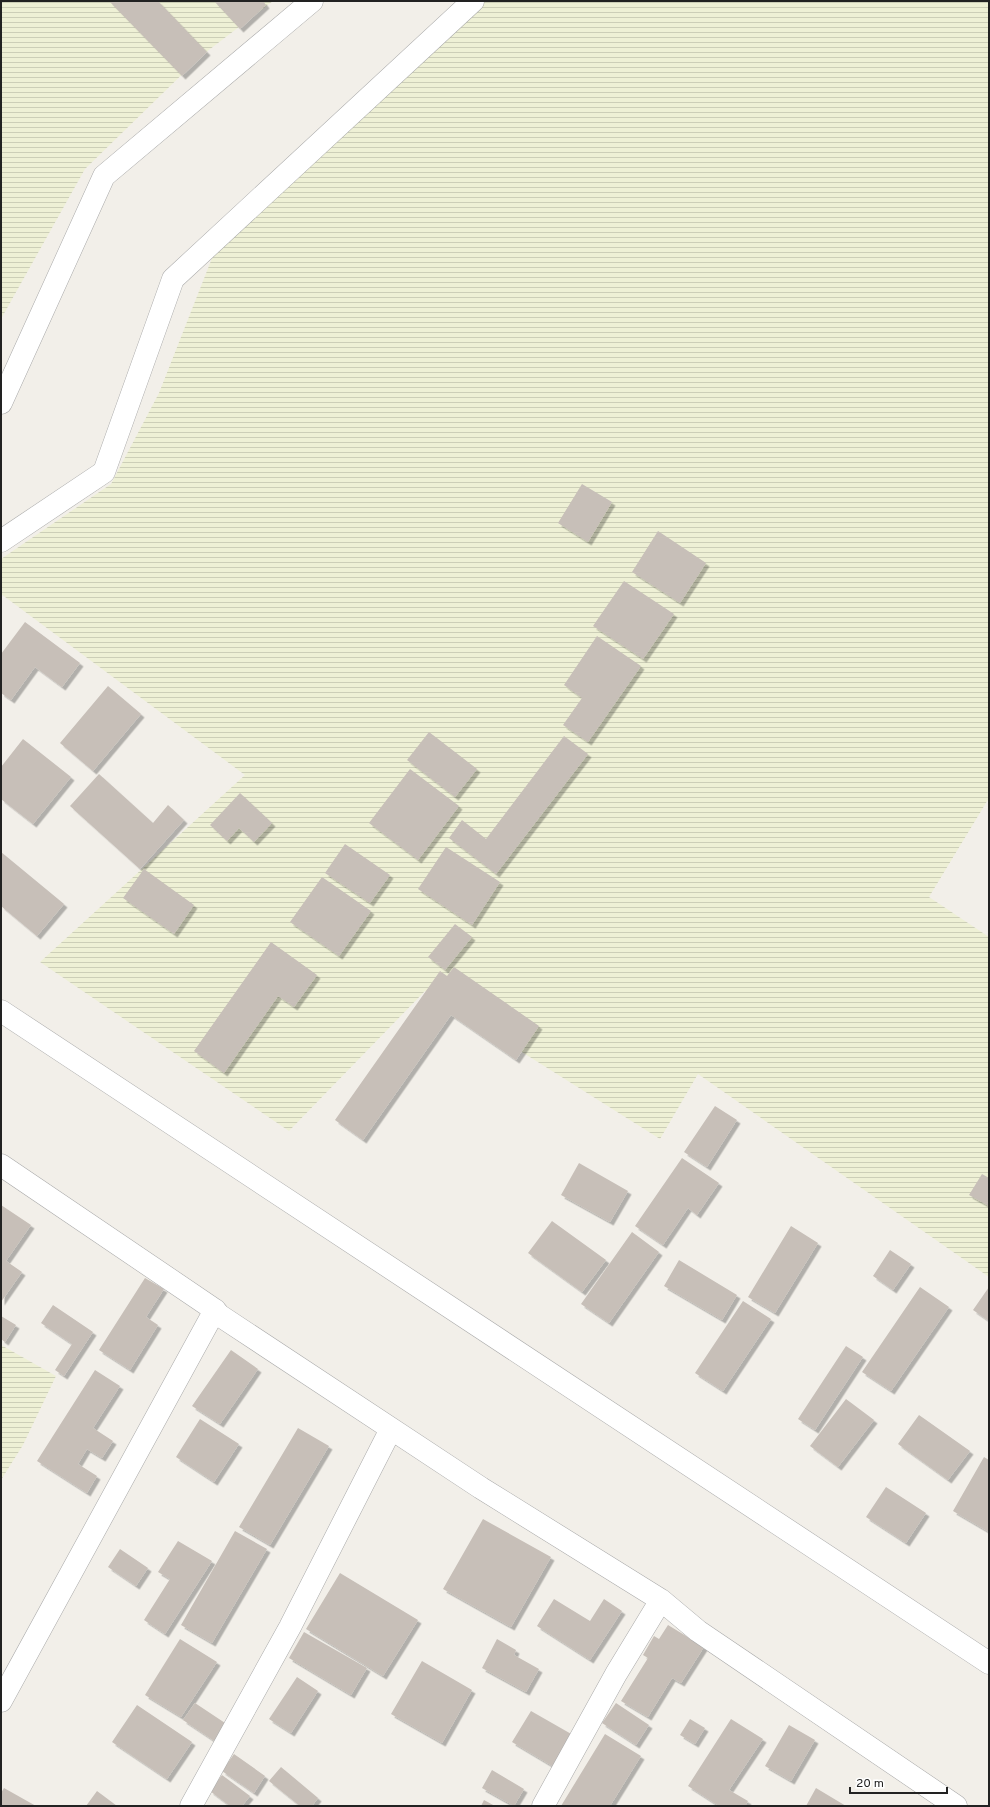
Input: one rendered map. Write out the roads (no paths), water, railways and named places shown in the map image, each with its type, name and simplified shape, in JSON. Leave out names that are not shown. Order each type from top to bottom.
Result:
[{"type":"street","points":[[1,403],[104,176],[312,1]]},
{"type":"street","points":[[1,542],[104,472],[172,279],[473,1]]},
{"type":"street","points":[[1,1011],[989,1663]]},
{"type":"street","points":[[1,1165],[216,1310],[220,1315],[391,1429],[661,1600],[698,1631],[956,1806]]},
{"type":"street","points":[[1,1701],[216,1310]]},
{"type":"street","points":[[191,1806],[290,1627],[391,1429]]},
{"type":"street","points":[[543,1806],[616,1674],[661,1600]]}]
